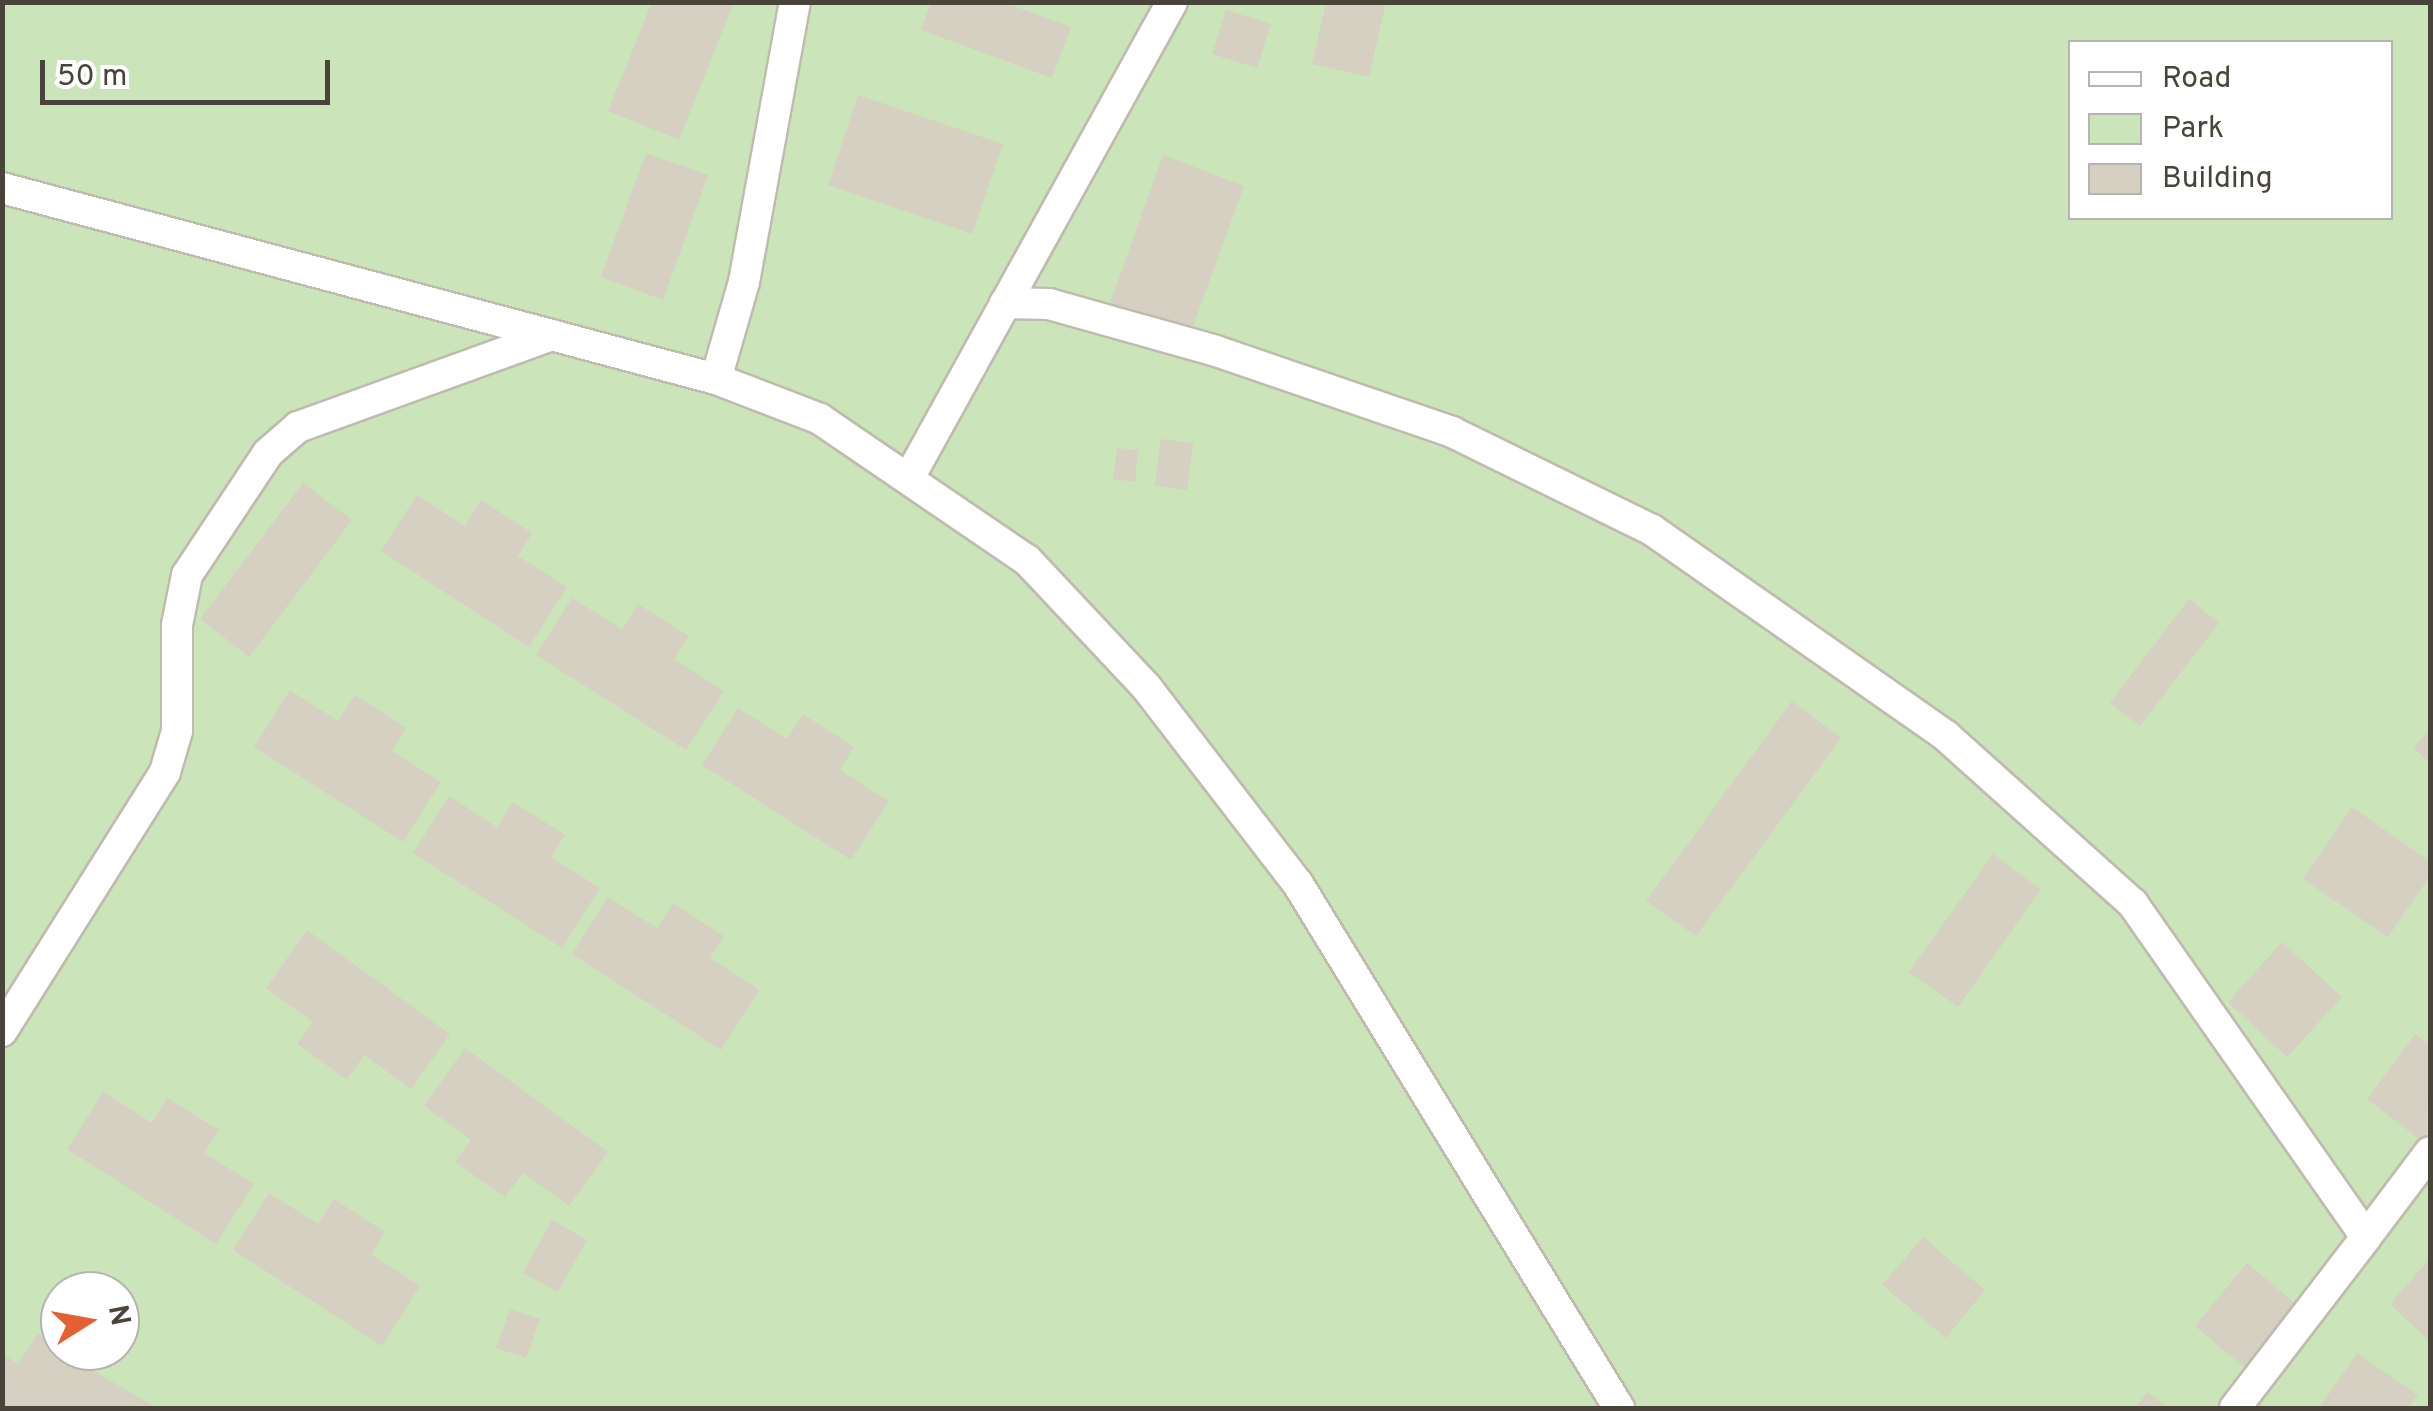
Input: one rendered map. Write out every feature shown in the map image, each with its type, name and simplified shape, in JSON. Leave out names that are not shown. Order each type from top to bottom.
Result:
[{"type":"street","points":[[716,380],[744,282],[795,2]]},
{"type":"street","points":[[910,476],[1172,2]]},
{"type":"street","points":[[2,188],[716,380],[820,419],[910,476],[1027,560],[1147,688],[1298,884],[1619,1408]]},
{"type":"street","points":[[1006,304],[1049,304],[1216,351],[1452,432],[1652,530],[1946,736],[2133,904],[2366,1237]]},
{"type":"street","points":[[2,1031],[166,772],[177,731],[178,625],[187,576],[268,453],[298,427],[552,335]]},
{"type":"street","points":[[2235,1408],[2430,1152]]},
{"type":"green space","points":[[3,3],[2430,3],[2430,1408],[3,1408]]},
{"type":"building","points":[[652,2],[734,2],[679,140],[608,111]]},
{"type":"building","points":[[931,2],[1003,2],[1071,27],[1052,78],[921,30]]},
{"type":"building","points":[[1326,2],[1386,2],[1369,77],[1312,64]]},
{"type":"building","points":[[1226,10],[1271,24],[1257,68],[1212,54]]},
{"type":"building","points":[[858,95],[1003,144],[972,234],[828,185]]},
{"type":"building","points":[[646,153],[708,175],[663,300],[601,277]]},
{"type":"building","points":[[1163,155],[1244,186],[1189,337],[1109,306]]},
{"type":"building","points":[[1161,439],[1193,443],[1187,490],[1155,486]]},
{"type":"building","points":[[1117,448],[1138,450],[1135,482],[1113,479]]},
{"type":"building","points":[[303,483],[352,520],[249,657],[200,619]]},
{"type":"building","points":[[417,495],[465,526],[481,500],[532,533],[518,556],[567,587],[529,647],[381,551]]},
{"type":"building","points":[[572,598],[622,629],[638,604],[689,636],[674,659],[724,691],[686,750],[536,655]]},
{"type":"building","points":[[2189,599],[2219,623],[2140,726],[2110,703]]},
{"type":"building","points":[[290,690],[338,721],[355,695],[406,728],[392,751],[441,782],[403,842],[254,747]]},
{"type":"building","points":[[1792,701],[1841,738],[1696,936],[1646,901]]},
{"type":"building","points":[[738,708],[787,739],[803,714],[854,747],[840,770],[889,801],[851,860],[702,765]]},
{"type":"building","points":[[2430,729],[2430,763],[2414,748]]},
{"type":"building","points":[[449,796],[497,827],[513,802],[565,835],[550,857],[600,888],[562,948],[413,853]]},
{"type":"building","points":[[2352,807],[2430,862],[2430,876],[2388,937],[2303,879]]},
{"type":"building","points":[[1993,854],[2041,889],[1958,1007],[1909,972]]},
{"type":"building","points":[[608,897],[657,928],[673,903],[724,936],[710,958],[759,990],[721,1050],[572,954]]},
{"type":"building","points":[[307,930],[450,1034],[411,1089],[364,1055],[347,1080],[297,1044],[313,1022],[266,988]]},
{"type":"building","points":[[2282,942],[2342,997],[2287,1057],[2228,1002]]},
{"type":"building","points":[[2415,1034],[2430,1045],[2426,1144],[2367,1099]]},
{"type":"building","points":[[465,1048],[608,1152],[569,1206],[523,1173],[505,1197],[455,1162],[471,1140],[424,1106]]},
{"type":"building","points":[[103,1092],[152,1123],[167,1098],[219,1130],[204,1153],[254,1184],[216,1244],[67,1149]]},
{"type":"building","points":[[269,1193],[318,1224],[334,1199],[385,1232],[371,1254],[420,1286],[382,1346],[233,1250]]},
{"type":"building","points":[[552,1220],[587,1240],[558,1292],[523,1273]]},
{"type":"building","points":[[1923,1237],[1985,1290],[1946,1338],[1882,1285]]},
{"type":"building","points":[[2430,1258],[2430,1342],[2390,1304]]},
{"type":"building","points":[[2247,1263],[2303,1310],[2251,1373],[2195,1326]]},
{"type":"building","points":[[510,1309],[540,1319],[526,1358],[496,1348]]},
{"type":"building","points":[[38,1333],[40,1371],[94,1371],[157,1408],[2,1408],[2,1354],[18,1364]]},
{"type":"building","points":[[2357,1353],[2418,1395],[2408,1408],[2319,1408]]},
{"type":"building","points":[[2148,1392],[2169,1408],[2135,1408]]}]
